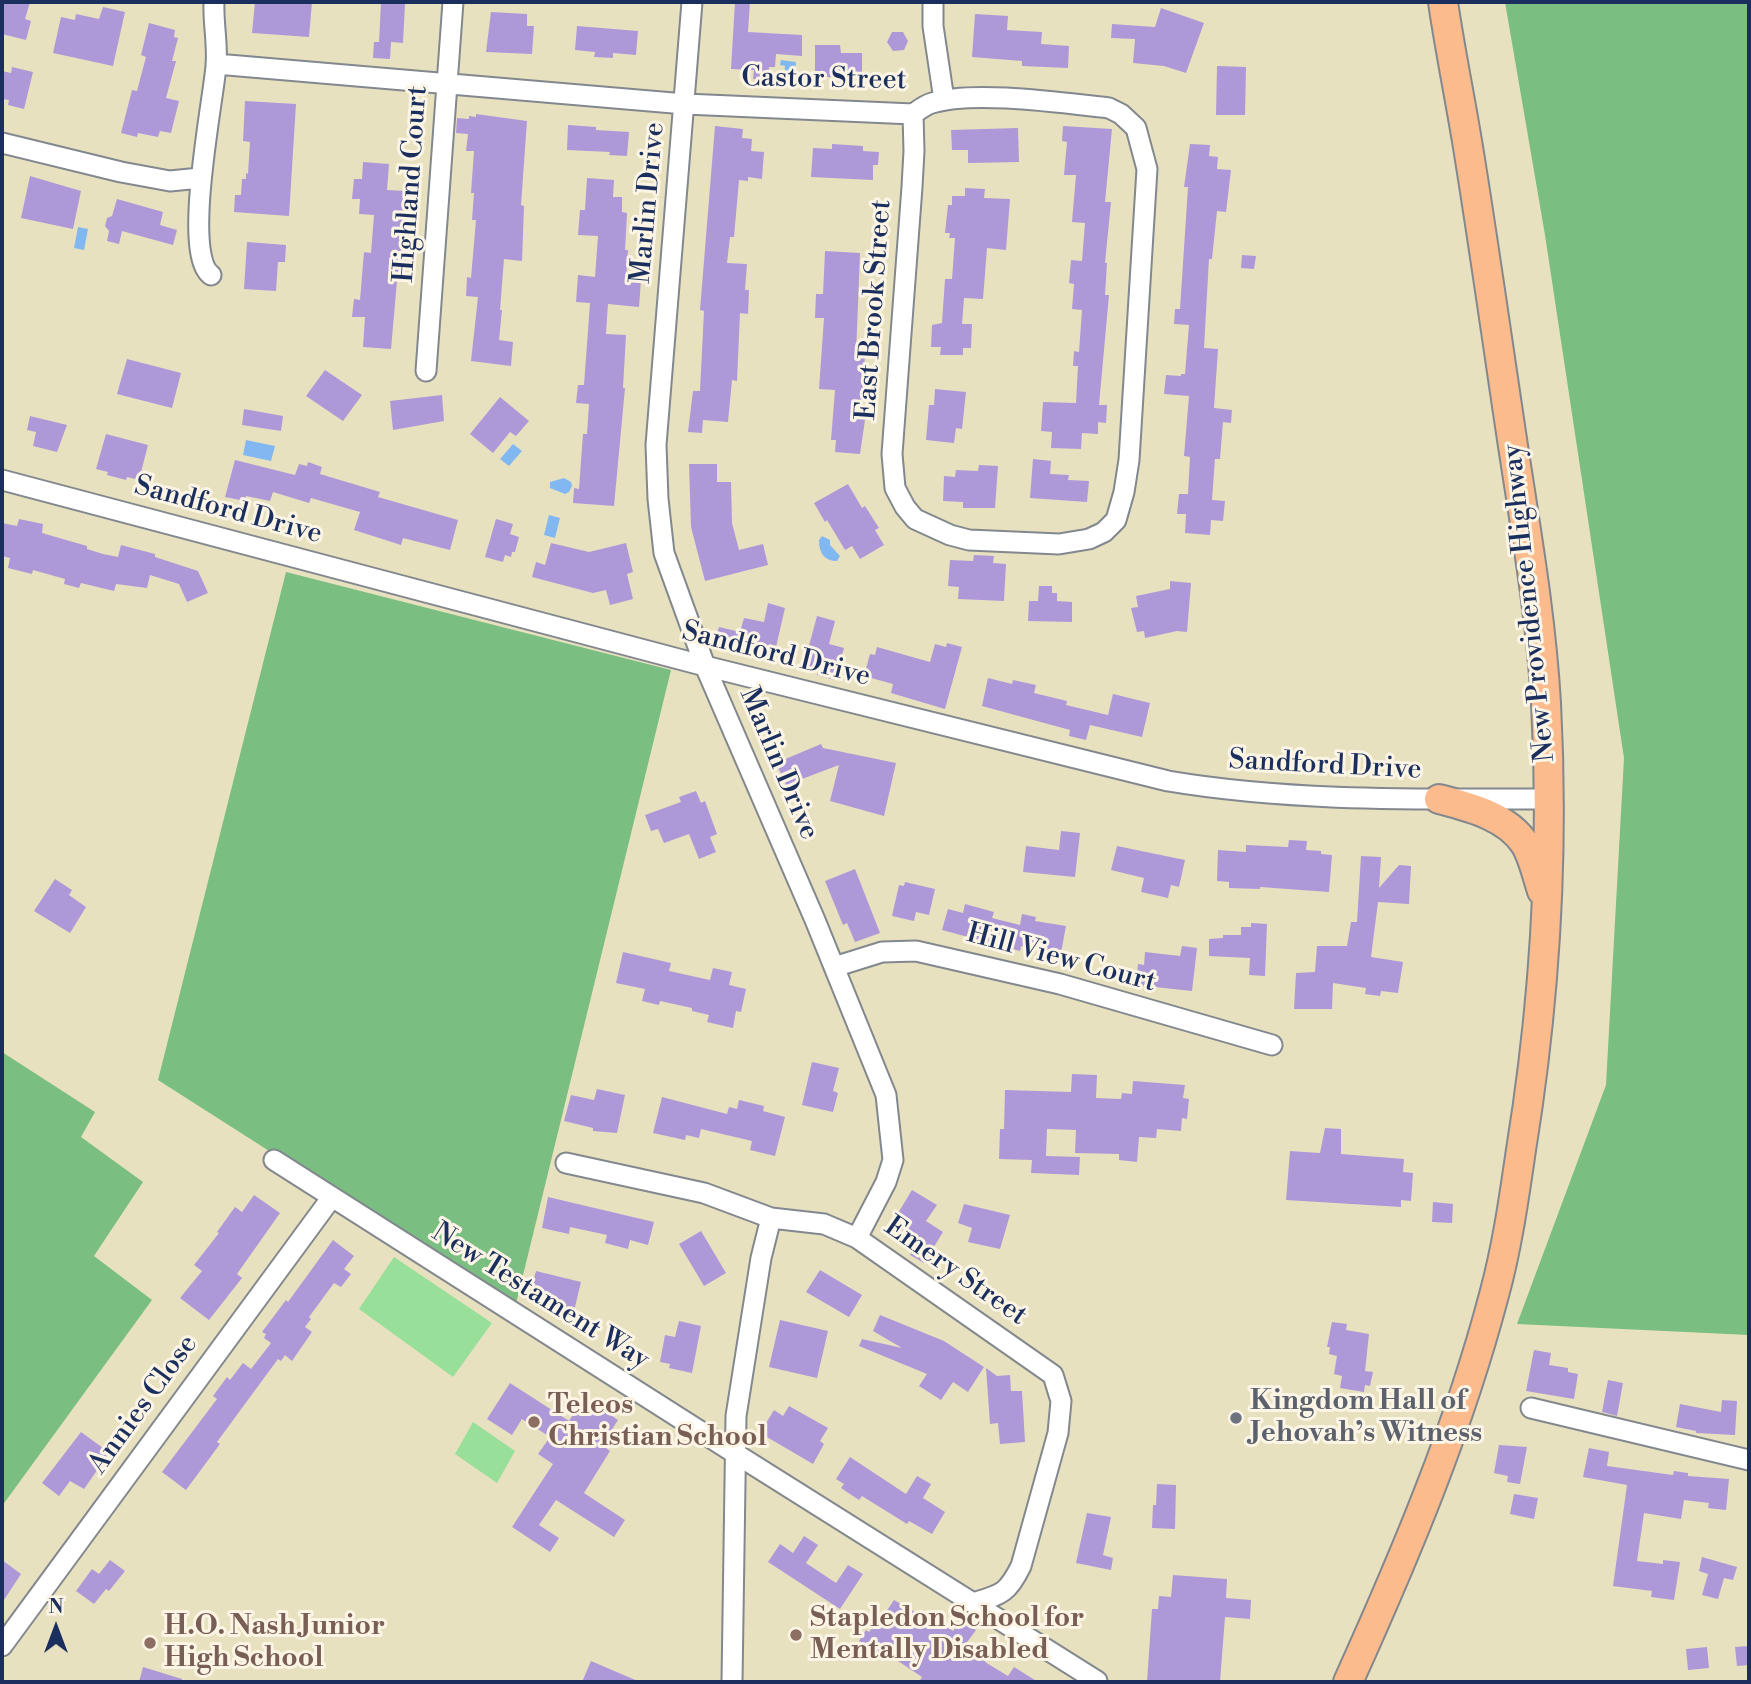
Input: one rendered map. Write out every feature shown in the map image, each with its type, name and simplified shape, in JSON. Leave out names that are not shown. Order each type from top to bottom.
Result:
[{"type":"highway","name":"New Providence Highway","points":[[1348,1682],[1406,1551],[1467,1387],[1495,1292],[1512,1209],[1541,1010],[1550,799],[1546,698],[1534,585],[1468,147],[1443,2]]},
{"type":"highway","points":[[1439,799],[1475,809],[1502,822],[1525,844],[1546,903]]},
{"type":"street","name":"Highland Court","points":[[426,371],[453,2]]},
{"type":"street","name":"Marlin Drive","points":[[692,2],[656,445],[664,552],[705,666],[886,1095],[892,1160],[873,1209],[858,1238]]},
{"type":"street","points":[[933,2],[933,26],[944,100]]},
{"type":"street","points":[[210,3],[216,64],[200,178],[200,254],[205,271],[211,275]]},
{"type":"street","name":"Castor Street","points":[[216,64],[685,104],[913,114],[925,106],[944,100],[1003,99],[1108,108],[1121,114],[1136,128],[1147,169],[1129,460],[1116,520],[1104,532],[1089,539],[1059,544],[969,540],[915,519],[905,507]]},
{"type":"street","name":"East Brook Street","points":[[905,507],[895,488],[892,454],[912,187],[913,114]]},
{"type":"street","points":[[2,143],[170,181],[200,178]]},
{"type":"street","name":"Sandford Drive","points":[[2,480],[705,666],[1168,781],[1220,790],[1273,793],[1439,799],[1550,799]]},
{"type":"street","name":"Hill View Court","points":[[834,967],[882,952],[916,951],[1060,984],[1272,1045]]},
{"type":"street","name":"New Testament Way","points":[[274,1160],[1097,1681]]},
{"type":"street","name":"Emery Street","points":[[566,1163],[704,1192],[771,1218],[824,1224],[858,1238],[1053,1375],[1061,1401],[1058,1433],[1021,1566],[1011,1587],[973,1603]]},
{"type":"street","name":"Annies Close","points":[[2,1646],[332,1198]]},
{"type":"street","points":[[732,1682],[736,1416],[761,1258],[771,1218]]},
{"type":"street","points":[[1531,1408],[1749,1460]]},
{"type":"green space","points":[[1505,2],[1749,2],[1749,1335],[1517,1324],[1606,1085],[1624,758],[1545,235]]},
{"type":"green space","points":[[286,572],[671,670],[515,1308],[158,1080]]},
{"type":"green space","points":[[2,1052],[95,1112],[81,1137],[143,1182],[94,1256],[152,1300],[2,1506]]},
{"type":"green space","points":[[394,1257],[492,1323],[453,1377],[359,1309]]},
{"type":"green space","points":[[473,1422],[515,1451],[497,1483],[455,1454]]},
{"type":"water","points":[[781,60],[796,62],[794,82],[784,81],[785,66],[780,65]]},
{"type":"water","points":[[78,227],[88,229],[84,250],[74,248]]},
{"type":"water","points":[[246,440],[275,446],[271,461],[243,455]]},
{"type":"water","points":[[513,444],[522,451],[509,466],[500,459]]},
{"type":"water","points":[[564,478],[571,482],[569,492],[565,494],[550,488],[550,482]]},
{"type":"water","points":[[549,515],[560,518],[555,538],[544,535]]},
{"type":"water","points":[[822,536],[830,540],[830,545],[840,556],[837,561],[829,560],[821,552],[819,540]]},
{"type":"building","points":[[2,2],[30,2],[25,19],[31,21],[26,40],[2,34]]},
{"type":"building","points":[[255,2],[312,2],[309,37],[252,33]]},
{"type":"building","points":[[735,2],[750,2],[748,32],[802,35],[802,56],[776,54],[775,67],[769,67],[768,80],[753,79],[754,70],[731,69]]},
{"type":"building","points":[[381,3],[405,4],[403,43],[391,42],[390,59],[373,58],[374,42],[379,42]]},
{"type":"building","points":[[103,7],[125,12],[113,66],[53,53],[61,17],[75,20],[76,14],[99,19]]},
{"type":"building","points":[[1161,8],[1204,23],[1186,73],[1164,66],[1133,63],[1135,39],[1111,38],[1112,24],[1155,27]]},
{"type":"building","points":[[491,12],[527,14],[527,26],[534,26],[532,54],[486,52]]},
{"type":"building","points":[[975,14],[1008,16],[1007,30],[1042,32],[1041,44],[1069,46],[1068,68],[1022,66],[1022,61],[972,57]]},
{"type":"building","points":[[149,23],[175,30],[174,37],[178,38],[172,61],[176,61],[166,98],[179,101],[171,133],[160,131],[158,137],[138,133],[137,137],[121,133],[132,90],[137,91],[146,57],[141,55]]},
{"type":"building","points":[[577,26],[638,31],[636,55],[613,53],[613,58],[594,57],[595,52],[575,50]]},
{"type":"building","points":[[892,32],[903,32],[908,41],[904,50],[893,51],[887,42]]},
{"type":"building","points":[[815,45],[840,45],[841,53],[862,53],[862,77],[815,77]]},
{"type":"building","points":[[1217,66],[1246,67],[1245,115],[1216,115]]},
{"type":"building","points":[[12,67],[33,72],[24,109],[8,105],[9,100],[2,99],[2,71],[11,73]]},
{"type":"building","points":[[245,101],[296,104],[289,216],[234,212],[235,195],[241,195],[242,179],[246,179],[246,173],[248,174],[250,142],[243,141]]},
{"type":"building","points":[[476,114],[527,121],[521,205],[524,206],[522,261],[504,259],[500,310],[499,340],[513,342],[511,366],[471,361],[478,297],[466,296],[467,277],[471,278],[476,220],[472,220],[474,193],[471,193],[474,151],[466,151],[468,134],[456,133],[457,118],[469,119],[469,116],[476,117]]},
{"type":"building","points":[[568,125],[629,132],[627,156],[609,155],[610,152],[567,150]]},
{"type":"building","points":[[715,126],[743,129],[742,138],[752,139],[751,151],[764,152],[762,179],[748,177],[748,181],[739,180],[734,237],[730,237],[727,263],[747,264],[745,290],[749,290],[748,314],[740,313],[737,381],[732,380],[728,422],[703,420],[702,433],[688,432],[693,391],[700,391],[704,311],[700,310]]},
{"type":"building","points":[[1063,126],[1112,129],[1105,202],[1111,202],[1105,263],[1105,295],[1109,295],[1099,405],[1107,405],[1106,423],[1098,422],[1098,434],[1082,433],[1081,449],[1051,448],[1052,432],[1041,431],[1043,402],[1076,403],[1078,366],[1073,366],[1074,351],[1079,352],[1082,310],[1072,309],[1074,284],[1069,283],[1071,260],[1082,261],[1085,223],[1072,222],[1076,175],[1064,175],[1067,142],[1062,141]]},
{"type":"building","points":[[1018,128],[1019,162],[968,163],[968,150],[952,150],[951,130]]},
{"type":"building","points":[[832,144],[863,146],[863,151],[879,152],[878,165],[873,165],[873,180],[811,177],[813,148],[832,149]]},
{"type":"building","points":[[1190,144],[1210,145],[1209,156],[1218,157],[1217,169],[1231,170],[1226,212],[1217,211],[1212,259],[1209,259],[1204,348],[1218,349],[1214,408],[1232,410],[1231,423],[1223,422],[1220,459],[1215,459],[1212,500],[1225,501],[1223,521],[1211,520],[1210,535],[1185,533],[1186,514],[1177,514],[1179,494],[1188,494],[1190,457],[1184,456],[1189,396],[1164,394],[1166,375],[1185,374],[1189,325],[1174,324],[1175,309],[1180,309],[1188,187],[1184,187]]},
{"type":"building","points":[[363,162],[389,164],[387,190],[406,191],[404,233],[408,234],[405,267],[400,267],[397,281],[391,349],[363,347],[365,317],[352,317],[354,299],[360,300],[364,252],[371,253],[374,215],[359,214],[360,199],[352,199],[354,179],[362,179]]},
{"type":"building","points":[[30,176],[81,191],[73,229],[21,218]]},
{"type":"building","points":[[587,178],[614,180],[613,197],[622,197],[622,212],[627,213],[626,279],[641,280],[639,307],[608,304],[606,334],[626,335],[625,388],[614,506],[573,503],[574,488],[579,489],[583,434],[587,434],[589,404],[576,403],[578,385],[584,385],[590,303],[576,302],[578,275],[595,277],[598,236],[578,235],[580,210],[585,210]]},
{"type":"building","points":[[965,188],[985,189],[984,198],[1010,199],[1006,250],[987,248],[983,299],[964,298],[962,324],[972,324],[971,348],[963,348],[963,355],[940,355],[941,347],[931,347],[932,325],[942,323],[945,279],[952,279],[955,238],[949,238],[950,233],[945,233],[948,205],[952,205],[952,196],[965,196]]},
{"type":"building","points":[[117,199],[163,212],[160,225],[177,230],[173,245],[122,231],[119,244],[107,241],[109,231],[105,226],[107,218],[112,216]]},
{"type":"building","points":[[247,242],[286,245],[285,262],[278,262],[276,291],[244,289]]},
{"type":"building","points":[[825,251],[860,253],[856,355],[865,355],[861,413],[866,413],[860,454],[835,452],[836,440],[831,440],[835,390],[819,389],[824,318],[815,318],[816,294],[823,294]]},
{"type":"building","points":[[1242,255],[1256,256],[1254,269],[1241,268]]},
{"type":"building","points":[[127,359],[181,373],[172,408],[117,394]]},
{"type":"building","points":[[325,370],[362,395],[343,421],[306,396]]},
{"type":"building","points":[[935,389],[966,392],[962,429],[956,428],[954,443],[926,440],[929,405],[934,405]]},
{"type":"building","points":[[442,395],[444,421],[393,430],[390,401]]},
{"type":"building","points":[[500,397],[529,421],[516,436],[510,432],[493,453],[470,434]]},
{"type":"building","points":[[244,409],[283,416],[281,431],[242,425]]},
{"type":"building","points":[[30,416],[67,425],[57,452],[33,446],[36,432],[27,430]]},
{"type":"building","points":[[106,434],[148,445],[139,480],[127,477],[126,480],[96,469]]},
{"type":"building","points":[[1033,459],[1051,461],[1050,474],[1069,475],[1068,480],[1089,481],[1087,502],[1030,498]]},
{"type":"building","points":[[235,460],[295,475],[299,464],[307,466],[308,462],[322,467],[320,474],[380,492],[378,497],[458,520],[450,550],[403,538],[401,545],[354,530],[360,512],[311,498],[309,503],[273,492],[270,501],[246,496],[245,501],[225,497]]},
{"type":"building","points":[[689,464],[717,464],[717,482],[731,482],[732,523],[739,550],[763,544],[768,565],[705,581],[691,527]]},
{"type":"building","points":[[979,465],[998,466],[995,508],[963,508],[963,502],[943,501],[944,476],[955,477],[956,470],[978,471]]},
{"type":"building","points":[[848,484],[862,508],[865,506],[879,528],[875,530],[884,545],[860,559],[852,546],[845,550],[814,503]]},
{"type":"building","points":[[19,519],[43,524],[42,533],[87,546],[87,549],[103,554],[118,557],[121,545],[155,554],[155,557],[198,571],[208,593],[187,602],[179,584],[150,575],[147,588],[116,584],[114,591],[81,583],[79,588],[64,584],[65,579],[33,570],[32,574],[8,568],[10,558],[2,556],[2,523],[17,526]]},
{"type":"building","points":[[496,519],[513,524],[510,534],[519,537],[515,552],[512,552],[511,557],[505,555],[503,562],[485,557]]},
{"type":"building","points":[[551,543],[589,552],[626,543],[633,572],[627,574],[633,599],[610,605],[606,590],[593,593],[532,577],[536,562],[545,565]]},
{"type":"building","points":[[974,555],[994,556],[993,563],[1006,564],[1004,601],[958,599],[959,587],[948,586],[950,560],[973,561]]},
{"type":"building","points":[[1170,581],[1191,583],[1187,632],[1177,631],[1145,638],[1144,631],[1137,632],[1131,608],[1138,607],[1136,596],[1170,589]]},
{"type":"building","points":[[1039,586],[1052,586],[1052,593],[1057,593],[1057,601],[1072,602],[1072,622],[1028,621],[1029,601],[1038,601]]},
{"type":"building","points":[[768,603],[785,608],[773,660],[714,645],[719,627],[740,632],[744,618],[764,622]]},
{"type":"building","points":[[817,616],[835,621],[829,644],[844,648],[835,680],[803,668]]},
{"type":"building","points":[[947,643],[962,647],[945,709],[891,693],[893,684],[864,676],[870,654],[875,655],[877,647],[930,662],[935,644],[946,647]]},
{"type":"building","points":[[988,678],[1012,684],[1013,680],[1036,685],[1034,693],[1067,701],[1066,705],[1108,715],[1113,694],[1150,703],[1142,737],[1090,725],[1086,740],[1069,736],[1070,730],[982,706]]},
{"type":"building","points":[[821,744],[823,748],[896,763],[884,816],[830,801],[839,765],[786,785],[776,763]]},
{"type":"building","points":[[696,791],[701,803],[705,801],[717,834],[710,837],[716,852],[699,859],[689,834],[664,843],[658,829],[651,831],[645,815],[681,802],[679,797]]},
{"type":"building","points":[[1061,831],[1080,833],[1075,877],[1023,872],[1026,846],[1059,850]]},
{"type":"building","points":[[1289,840],[1307,841],[1306,850],[1332,855],[1329,892],[1260,887],[1229,888],[1229,882],[1217,881],[1218,850],[1246,852],[1246,845],[1288,847]]},
{"type":"building","points":[[1117,846],[1185,860],[1179,887],[1171,885],[1168,898],[1141,892],[1144,878],[1111,870]]},
{"type":"building","points":[[1361,856],[1381,857],[1379,888],[1399,865],[1411,866],[1409,904],[1378,902],[1371,957],[1403,962],[1398,993],[1381,991],[1380,996],[1365,994],[1366,988],[1333,983],[1332,1009],[1294,1009],[1296,973],[1315,972],[1317,946],[1347,946],[1351,922],[1357,922]]},
{"type":"building","points":[[855,869],[880,933],[855,942],[847,923],[843,925],[825,881]]},
{"type":"building","points":[[55,879],[72,890],[69,895],[86,907],[70,933],[34,911]]},
{"type":"building","points":[[905,882],[935,889],[929,915],[916,912],[914,921],[892,916],[899,885],[904,886]]},
{"type":"building","points":[[965,904],[994,912],[992,918],[1020,925],[1022,914],[1036,917],[1035,921],[1066,926],[1061,953],[1021,946],[1020,951],[942,930],[948,909],[963,913]]},
{"type":"building","points":[[1251,923],[1267,924],[1265,976],[1249,975],[1250,958],[1209,956],[1209,939],[1223,938],[1223,935],[1241,935],[1241,927],[1251,927]]},
{"type":"building","points":[[1182,946],[1197,948],[1192,991],[1136,985],[1138,964],[1144,965],[1145,952],[1180,956]]},
{"type":"building","points":[[623,952],[671,963],[669,971],[710,980],[713,968],[732,972],[729,985],[746,989],[741,1012],[736,1011],[733,1028],[707,1022],[709,1015],[692,1011],[692,1008],[660,1001],[659,1005],[642,1001],[645,989],[616,983]]},
{"type":"building","points":[[812,1062],[839,1068],[833,1091],[838,1093],[833,1112],[802,1105]]},
{"type":"building","points":[[1072,1074],[1097,1075],[1096,1098],[1121,1099],[1122,1093],[1132,1094],[1133,1081],[1185,1085],[1183,1098],[1189,1099],[1187,1119],[1182,1118],[1181,1131],[1157,1129],[1156,1138],[1139,1137],[1137,1162],[1119,1160],[1119,1154],[1075,1153],[1076,1130],[1047,1129],[1046,1156],[1080,1157],[1079,1175],[1031,1173],[1032,1160],[999,1159],[1000,1129],[1004,1129],[1005,1090],[1071,1092]]},
{"type":"building","points":[[597,1089],[625,1095],[617,1133],[593,1131],[593,1128],[564,1121],[571,1095],[594,1100]]},
{"type":"building","points":[[662,1097],[727,1114],[729,1107],[737,1109],[739,1100],[764,1106],[763,1111],[785,1117],[775,1156],[750,1150],[752,1141],[701,1129],[699,1138],[686,1135],[685,1140],[653,1133]]},
{"type":"building","points":[[1325,1128],[1341,1129],[1341,1154],[1404,1159],[1403,1172],[1413,1173],[1411,1201],[1401,1200],[1401,1207],[1286,1200],[1290,1151],[1320,1153]]},
{"type":"building","points":[[912,1190],[937,1205],[926,1221],[943,1232],[924,1263],[910,1255],[916,1245],[910,1241],[914,1233],[904,1228],[899,1235],[889,1228]]},
{"type":"building","points":[[254,1195],[280,1213],[237,1274],[242,1278],[209,1320],[180,1298],[202,1271],[194,1265],[219,1233],[217,1232],[235,1207],[242,1212]]},
{"type":"building","points":[[548,1197],[654,1222],[648,1245],[630,1240],[628,1249],[605,1243],[607,1235],[570,1227],[569,1234],[542,1228]]},
{"type":"building","points":[[1433,1202],[1453,1204],[1452,1223],[1432,1222]]},
{"type":"building","points":[[964,1204],[1010,1215],[1000,1249],[968,1242],[972,1228],[958,1223]]},
{"type":"building","points":[[701,1231],[726,1273],[704,1286],[679,1244]]},
{"type":"building","points":[[333,1240],[354,1256],[344,1269],[351,1274],[341,1287],[334,1283],[309,1317],[311,1319],[305,1327],[312,1332],[292,1361],[285,1355],[281,1361],[278,1359],[217,1442],[220,1444],[186,1490],[162,1472],[217,1399],[213,1396],[227,1377],[230,1380],[243,1363],[251,1369],[271,1343],[264,1338],[266,1334],[262,1332],[286,1300],[288,1302]]},
{"type":"building","points":[[820,1270],[862,1295],[849,1317],[806,1292]]},
{"type":"building","points":[[536,1271],[581,1282],[574,1311],[560,1307],[561,1304],[529,1296]]},
{"type":"building","points":[[880,1315],[944,1341],[984,1367],[968,1392],[953,1382],[941,1400],[919,1386],[927,1374],[859,1346],[862,1339],[902,1348],[873,1331]]},
{"type":"building","points":[[780,1320],[828,1331],[817,1378],[769,1367]]},
{"type":"building","points":[[679,1321],[701,1326],[692,1373],[669,1368],[670,1364],[660,1362],[665,1335],[675,1337]]},
{"type":"building","points":[[1332,1322],[1347,1324],[1346,1330],[1369,1334],[1365,1371],[1373,1372],[1370,1386],[1365,1385],[1364,1392],[1340,1388],[1342,1376],[1334,1374],[1337,1356],[1329,1354],[1330,1347],[1327,1347]]},
{"type":"building","points":[[1534,1350],[1551,1353],[1549,1365],[1568,1368],[1568,1372],[1578,1374],[1574,1399],[1526,1391]]},
{"type":"building","points":[[986,1368],[997,1376],[1010,1375],[1011,1391],[1022,1391],[1025,1442],[1000,1444],[998,1423],[990,1424]]},
{"type":"building","points":[[1608,1380],[1623,1383],[1617,1416],[1602,1412]]},
{"type":"building","points":[[510,1383],[569,1421],[584,1397],[618,1420],[602,1445],[610,1451],[584,1493],[625,1520],[614,1537],[556,1500],[539,1525],[559,1538],[550,1552],[512,1527],[553,1464],[538,1454],[550,1437],[522,1419],[512,1435],[487,1419]]},
{"type":"building","points":[[1722,1400],[1737,1401],[1735,1435],[1696,1433],[1676,1427],[1680,1404],[1721,1412]]},
{"type":"building","points":[[789,1406],[828,1428],[820,1441],[824,1444],[813,1464],[760,1433],[774,1410],[783,1416]]},
{"type":"building","points":[[81,1432],[103,1448],[100,1451],[107,1456],[84,1489],[70,1481],[59,1496],[42,1483]]},
{"type":"building","points":[[1499,1445],[1527,1447],[1520,1484],[1507,1482],[1508,1476],[1494,1473]]},
{"type":"building","points":[[1589,1448],[1609,1452],[1607,1466],[1673,1475],[1674,1471],[1688,1473],[1688,1476],[1729,1479],[1726,1510],[1708,1508],[1709,1503],[1684,1500],[1681,1519],[1644,1513],[1637,1561],[1663,1564],[1663,1560],[1680,1562],[1674,1600],[1651,1597],[1652,1591],[1613,1586],[1627,1485],[1583,1477]]},
{"type":"building","points":[[850,1457],[906,1494],[917,1476],[931,1484],[923,1498],[945,1512],[932,1534],[909,1521],[907,1524],[862,1496],[859,1500],[841,1488],[844,1484],[836,1479]]},
{"type":"building","points":[[1157,1484],[1176,1485],[1175,1529],[1152,1528]]},
{"type":"building","points":[[1514,1494],[1538,1498],[1534,1519],[1510,1514]]},
{"type":"building","points":[[1087,1513],[1111,1517],[1103,1555],[1113,1558],[1111,1570],[1076,1563]]},
{"type":"building","points":[[804,1536],[818,1545],[806,1563],[836,1583],[848,1565],[863,1574],[840,1609],[768,1562],[780,1544],[793,1553]]},
{"type":"building","points":[[1702,1557],[1737,1567],[1733,1580],[1724,1578],[1718,1599],[1702,1595],[1708,1574],[1699,1571]]},
{"type":"building","points":[[2,1560],[21,1574],[2,1603]]},
{"type":"building","points":[[110,1560],[125,1571],[94,1604],[76,1591],[92,1569],[99,1574]]},
{"type":"building","points":[[1173,1575],[1227,1579],[1226,1598],[1251,1600],[1250,1619],[1225,1617],[1220,1682],[1147,1682],[1152,1609],[1158,1609],[1159,1596],[1171,1597]]},
{"type":"building","points":[[894,1600],[922,1616],[925,1612],[953,1631],[961,1620],[976,1630],[965,1645],[987,1659],[985,1662],[1008,1676],[1014,1667],[1038,1682],[919,1682],[922,1677],[883,1651],[881,1655],[859,1641],[866,1630],[869,1632],[880,1617],[882,1618]]},
{"type":"building","points":[[1749,1646],[1749,1665],[1737,1666],[1735,1647]]},
{"type":"building","points":[[1707,1647],[1709,1668],[1688,1670],[1686,1649]]},
{"type":"building","points":[[591,1661],[640,1682],[582,1682]]},
{"type":"building","points":[[143,1667],[182,1679],[181,1682],[139,1682]]},
{"type":"place","name":"Kingdom Hall of Jehovah’s Witness","points":[[1236,1418]]},
{"type":"place","name":"Teleos Christian School","points":[[534,1422]]},
{"type":"place","name":"Stapledon School for Mentally Disabled","points":[[796,1635]]},
{"type":"place","name":"H.O. Nash Junior High School","points":[[150,1643]]}]
